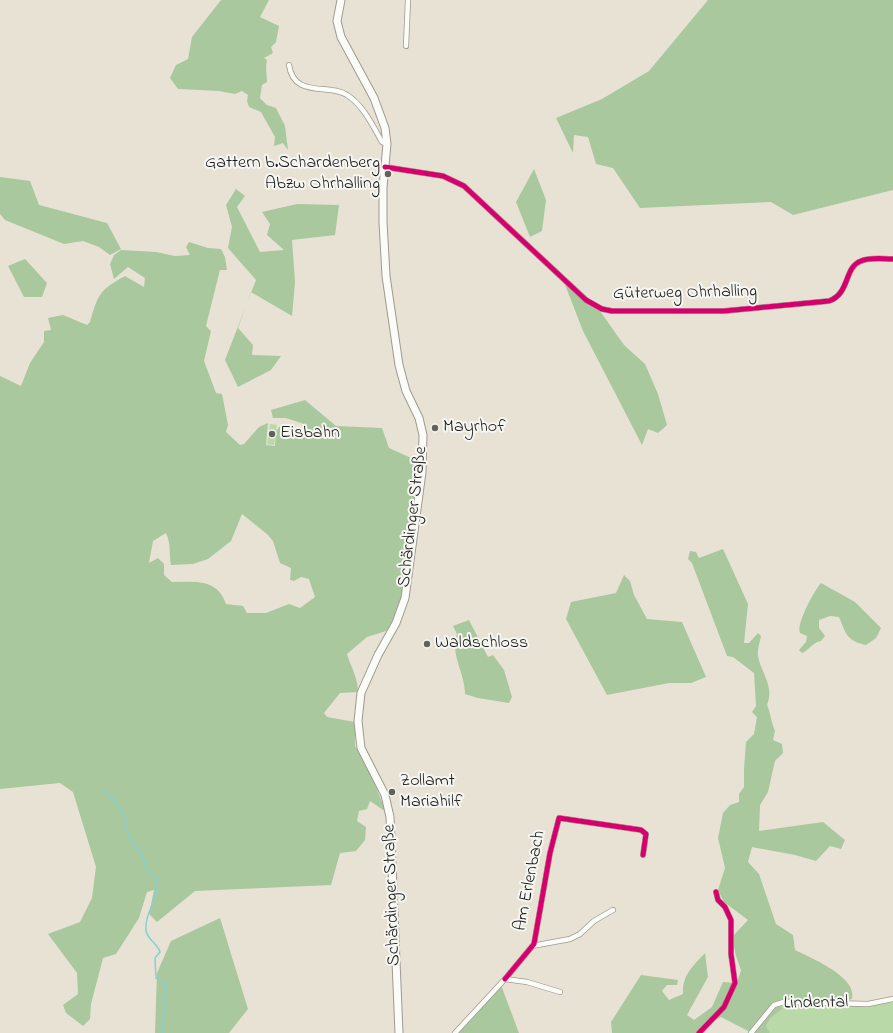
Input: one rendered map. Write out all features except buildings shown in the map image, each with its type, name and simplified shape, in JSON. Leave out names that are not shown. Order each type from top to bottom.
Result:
[{"type":"main road","name":"Schärdinger Straße","points":[[341,0],[338,12],[338,30],[344,45],[376,102],[385,128],[387,144],[385,168],[384,249],[388,290],[400,365],[406,391],[420,423],[423,435],[424,452],[402,609],[396,623],[378,654],[361,693],[358,721],[361,748],[385,795],[390,818],[399,1033]]},
{"type":"street","points":[[406,46],[408,0]]},
{"type":"street","points":[[289,65],[292,76],[302,84],[319,90],[339,91],[348,96],[363,111],[382,142],[387,144]]},
{"type":"street","name":"Güterweg Ohrhalling","points":[[385,168],[443,176],[464,186],[586,300],[602,309],[612,311],[724,311],[829,301],[840,295],[854,266],[859,261],[866,259],[893,259]]},
{"type":"street","name":"Am Erlenbach","points":[[505,979],[532,946],[556,826],[560,818],[641,830],[646,834],[643,855]]},
{"type":"street","points":[[699,1033],[724,1007],[735,983],[731,954],[731,920],[725,907],[718,900],[716,892]]},
{"type":"street","name":"Am Erlenbach","points":[[532,946],[570,939],[580,934],[594,921],[613,910]]},
{"type":"street","points":[[454,1033],[505,979],[527,982],[560,992]]},
{"type":"street","name":"Lindental","points":[[751,1033],[774,1005],[784,1002],[868,1004],[893,999]]},
{"type":"green space","points":[[221,0],[269,0],[260,17],[279,26],[276,42],[271,47],[273,53],[264,58],[267,60],[267,82],[262,85],[260,98],[267,105],[276,108],[285,126],[288,150],[283,143],[274,146],[275,137],[261,112],[249,107],[247,101],[248,95],[242,91],[235,94],[219,91],[178,89],[170,78],[176,65],[188,59],[192,37]]},
{"type":"green space","points":[[708,0],[893,0],[893,190],[793,215],[771,202],[640,208],[613,168],[596,164],[588,137],[574,135],[573,153],[556,118],[602,99],[649,71]]},
{"type":"green space","points":[[534,169],[546,200],[542,231],[530,237],[516,202]]},
{"type":"green space","points":[[0,177],[30,181],[39,205],[107,223],[121,249],[110,255],[99,247],[83,241],[64,244],[5,220],[0,214]]},
{"type":"green space","points":[[236,189],[245,196],[237,207],[260,252],[284,250],[267,235],[270,224],[262,212],[297,204],[339,205],[335,235],[292,240],[295,282],[292,316],[251,292],[256,280],[228,248],[232,227],[226,205]]},
{"type":"green space","points":[[189,242],[208,248],[221,249],[225,257],[227,270],[220,270],[206,326],[211,331],[204,361],[216,393],[222,394],[228,425],[226,432],[240,445],[244,444],[259,427],[268,423],[266,445],[275,446],[276,432],[279,427],[303,428],[304,424],[286,418],[273,418],[271,410],[305,400],[336,426],[382,428],[389,448],[420,462],[399,612],[386,631],[367,637],[347,654],[356,677],[358,692],[340,693],[324,713],[327,717],[355,722],[355,746],[371,775],[386,812],[370,801],[367,809],[359,811],[357,821],[366,827],[365,840],[356,851],[340,853],[331,885],[195,891],[157,922],[149,914],[154,890],[147,892],[139,918],[116,954],[103,958],[91,1004],[90,1019],[83,1026],[66,1013],[63,1005],[78,994],[77,973],[48,934],[80,922],[92,898],[96,867],[73,792],[60,783],[0,789],[0,376],[21,386],[30,363],[44,342],[44,331],[51,330],[48,318],[63,315],[87,325],[90,322],[95,305],[101,294],[116,281],[125,276],[144,287],[145,278],[128,267],[114,279],[110,264],[114,255],[121,250],[156,252],[175,256],[190,255],[186,247]],"holes":[[[242,514],[267,534],[273,541],[280,563],[291,568],[290,580],[294,581],[301,577],[309,579],[315,597],[300,608],[289,604],[266,613],[247,613],[243,606],[226,604],[217,590],[204,583],[172,582],[164,575],[164,564],[158,558],[149,563],[153,541],[166,533],[168,537],[171,565],[193,564],[208,559],[231,541]]]},
{"type":"green space","points":[[25,259],[47,283],[42,297],[24,297],[8,266]]},
{"type":"green space","points":[[564,282],[595,304],[624,345],[645,364],[658,394],[667,425],[658,433],[648,429],[642,445],[583,331]]},
{"type":"green space","points":[[246,305],[238,328],[253,345],[252,355],[281,356],[271,370],[238,387],[225,360]]},
{"type":"green space","name":"Eisbahn","points":[[270,424],[277,425],[274,445],[267,444]]},
{"type":"green space","points":[[723,549],[748,604],[744,643],[749,643],[758,633],[761,636],[758,656],[767,680],[769,698],[767,705],[775,731],[773,740],[782,744],[783,753],[775,761],[768,792],[760,805],[759,831],[823,822],[845,840],[841,849],[830,846],[816,861],[795,855],[752,847],[748,862],[759,874],[776,924],[793,935],[795,950],[822,963],[841,976],[848,983],[852,991],[852,999],[843,1001],[781,1000],[782,1009],[770,1019],[766,1026],[770,1033],[752,1033],[721,1017],[702,1028],[699,1033],[612,1033],[611,1022],[641,975],[678,980],[677,985],[667,985],[662,991],[669,1000],[683,994],[686,976],[705,953],[708,977],[687,1015],[694,1020],[712,1007],[723,982],[737,983],[741,970],[732,937],[748,920],[724,902],[718,890],[725,868],[718,838],[723,813],[730,805],[739,802],[739,794],[744,787],[746,742],[754,734],[757,717],[752,712],[756,706],[754,673],[733,657],[727,656],[692,563],[688,559],[690,551],[696,552],[699,558]]},
{"type":"green space","points":[[624,575],[630,581],[634,595],[647,619],[682,622],[706,677],[691,683],[669,683],[607,695],[566,619],[571,602],[616,593]]},
{"type":"green space","points":[[821,583],[855,602],[881,628],[876,638],[866,645],[855,641],[848,636],[839,617],[830,616],[819,620],[819,628],[825,636],[821,641],[802,653],[799,650],[806,642],[807,636],[800,633],[799,629],[803,615],[810,600]]},
{"type":"green space","points":[[469,620],[488,657],[493,655],[504,670],[512,697],[509,703],[478,698],[465,694],[463,679],[456,657],[455,642],[457,634],[453,626]]},
{"type":"green space","points":[[220,918],[248,1009],[229,1033],[155,1033],[157,973],[171,941]]},
{"type":"green space","points":[[501,985],[519,1033],[458,1033]]},
{"type":"green space","points":[[893,1002],[893,1033],[770,1033],[766,1026],[770,1019],[782,1009],[782,1006],[868,1006]]},
{"type":"waterway","points":[[104,790],[123,811],[126,828],[131,841],[141,853],[147,870],[157,879],[156,893],[147,918],[146,931],[160,952],[155,958],[156,978],[163,982],[167,988],[163,1001],[166,1005],[163,1021],[163,1033]]},
{"type":"cycle path","points":[[385,167],[443,176],[464,186],[586,300],[602,309],[612,311],[724,311],[829,301],[836,298],[840,293],[849,274],[856,264],[868,259],[893,259]]},
{"type":"cycle path","points":[[505,979],[534,944],[550,853],[559,818],[641,830],[646,834],[643,855]]},
{"type":"cycle path","points":[[699,1033],[724,1007],[735,983],[731,954],[731,920],[725,907],[718,900],[716,892]]},
{"type":"place","name":"Gattern b.Schardenberg Abzw Ohrhalling","points":[[388,174]]},
{"type":"place","name":"Mayrhof","points":[[435,428]]},
{"type":"place","name":"Eisbahn","points":[[272,434]]},
{"type":"place","name":"Waldschloss","points":[[427,644]]},
{"type":"place","name":"Zollamt Mariahilf","points":[[392,792]]}]
